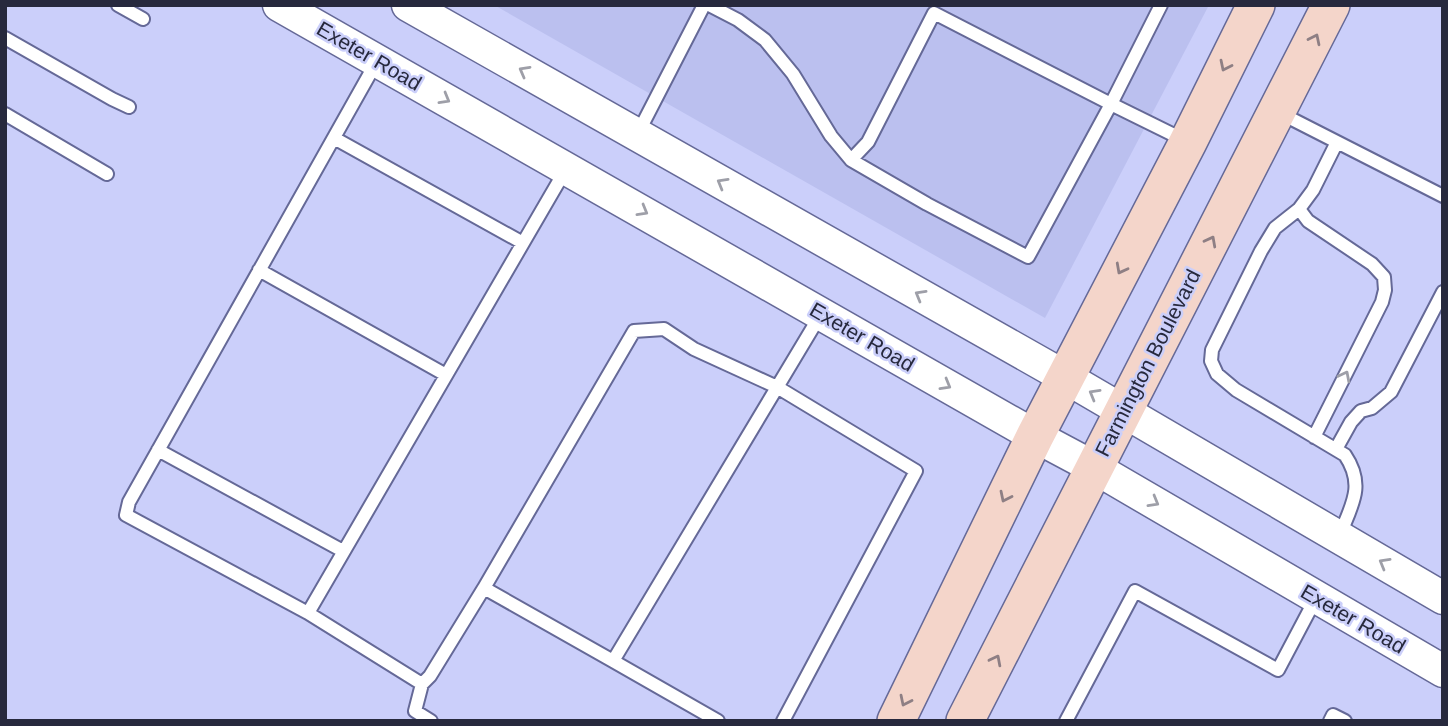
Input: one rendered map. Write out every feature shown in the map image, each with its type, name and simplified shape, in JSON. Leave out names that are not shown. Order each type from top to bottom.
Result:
[{"type":"main road","points":[[895,721],[1035,436],[1256,5]]},
{"type":"main road","name":"Farmington Boulevard","points":[[965,721],[1331,5]]},
{"type":"street","name":"Exeter Road","points":[[279,5],[1095,468],[1443,671]]},
{"type":"street","points":[[408,5],[1065,377],[1443,598]]},
{"type":"lane","points":[[118,5],[143,19]]},
{"type":"lane","points":[[637,135],[704,5]]},
{"type":"lane","points":[[709,5],[738,20],[765,40],[793,74],[831,136],[851,160],[1028,257],[1161,5]]},
{"type":"lane","points":[[851,160],[868,142],[934,13],[1188,142]]},
{"type":"lane","points":[[5,38],[129,107]]},
{"type":"lane","points":[[377,61],[128,502],[126,515],[308,613],[422,684]]},
{"type":"lane","points":[[1278,112],[1443,196]]},
{"type":"lane","points":[[5,114],[107,174]]},
{"type":"lane","points":[[334,138],[523,243]]},
{"type":"lane","points":[[1338,142],[1313,190],[1299,209],[1276,228],[1261,251],[1212,350],[1211,362],[1217,374],[1236,390],[1345,455],[1357,483],[1356,493],[1339,537]]},
{"type":"lane","points":[[308,613],[566,168]]},
{"type":"lane","points":[[1299,209],[1308,221],[1372,264],[1384,277],[1385,290],[1382,302],[1314,436]]},
{"type":"lane","points":[[259,270],[446,376]]},
{"type":"lane","points":[[1336,449],[1351,422],[1361,411],[1372,408],[1391,392],[1443,292]]},
{"type":"lane","points":[[613,661],[821,313]]},
{"type":"lane","points":[[431,721],[415,711],[422,684],[430,676],[484,588],[634,331],[664,329],[694,349],[777,387],[916,471],[783,721]]},
{"type":"lane","points":[[158,450],[344,551]]},
{"type":"lane","points":[[484,588],[718,721]]},
{"type":"lane","points":[[1066,721],[1135,591],[1278,670],[1316,597]]},
{"type":"lane","points":[[1331,721],[1333,715],[1345,721]]},
{"type":"shaded area","points":[[494,5],[1209,5],[1045,318]]}]
